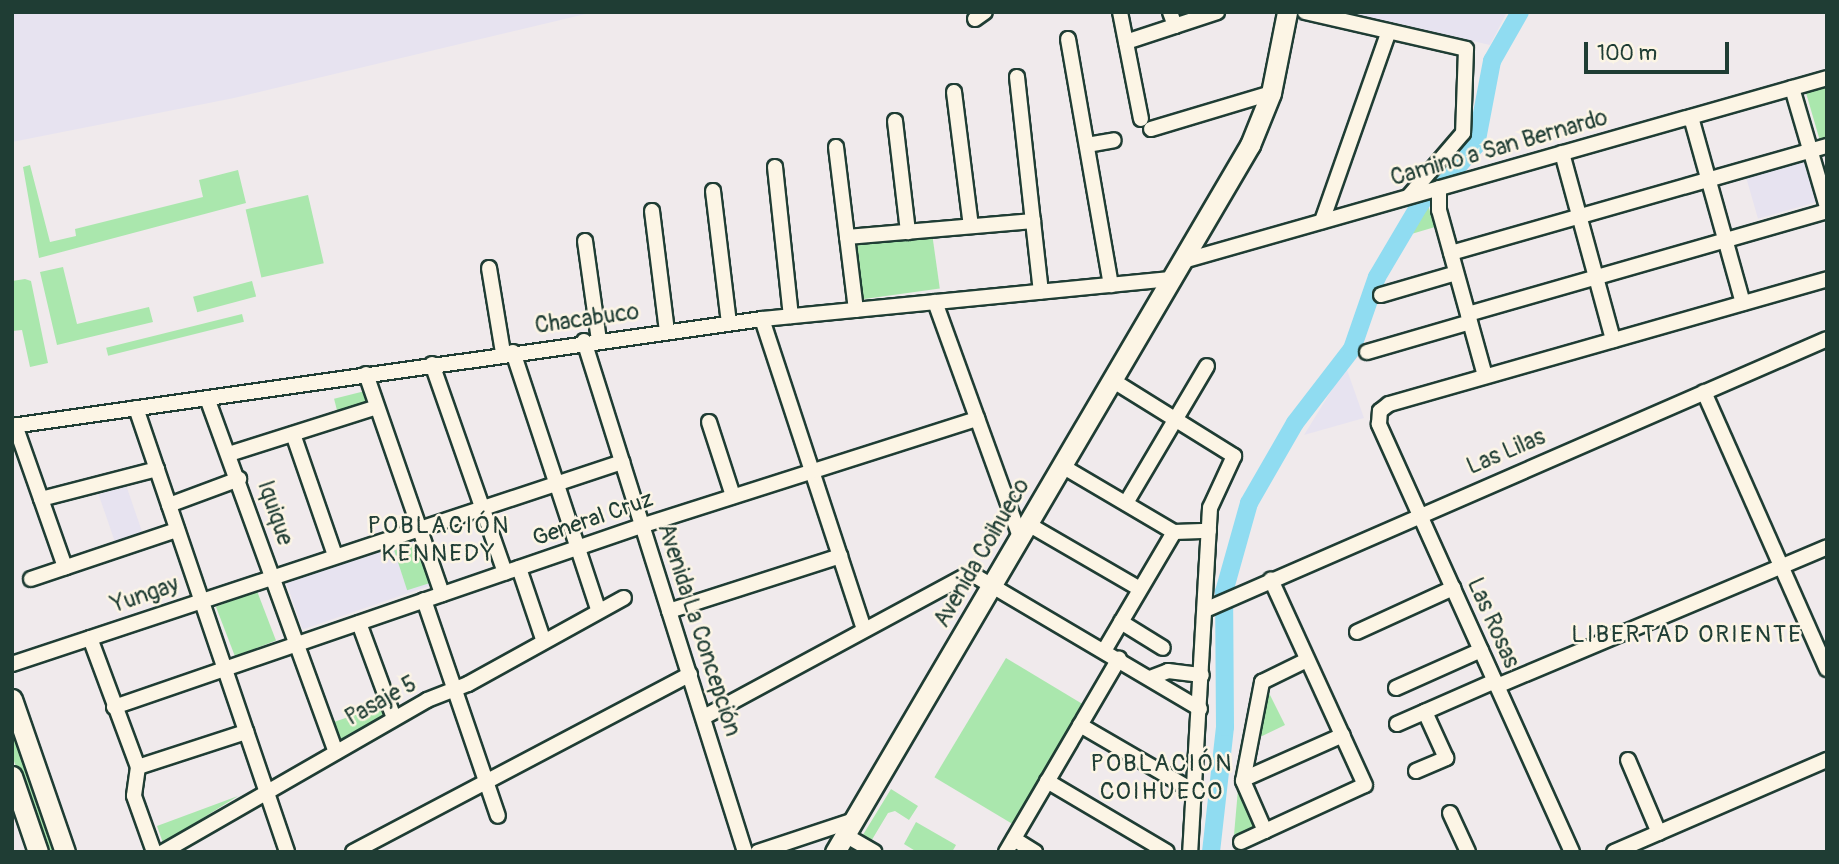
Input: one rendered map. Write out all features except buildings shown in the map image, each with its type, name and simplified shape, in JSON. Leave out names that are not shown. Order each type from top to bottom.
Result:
[{"type":"main road","name":"Avenida Coihueco","points":[[845,835],[1250,145],[1272,93],[1287,12]]},
{"type":"main road","points":[[12,699],[65,852]]},
{"type":"main road","points":[[12,776],[38,852]]},
{"type":"street","points":[[1120,12],[1146,124],[1272,93]]},
{"type":"street","points":[[1126,42],[1173,19],[1217,12]]},
{"type":"street","points":[[1306,12],[1466,49],[1463,133],[1412,196]]},
{"type":"street","points":[[1322,221],[1389,31]]},
{"type":"street","points":[[1068,39],[1111,285]]},
{"type":"street","points":[[1017,77],[1041,292]]},
{"type":"street","name":"Camino a San Bernardo","points":[[1183,261],[1827,78]]},
{"type":"street","points":[[1367,352],[1596,277],[1827,209],[1792,88]]},
{"type":"street","points":[[954,92],[971,226]]},
{"type":"street","points":[[1691,117],[1744,303]]},
{"type":"street","points":[[895,121],[908,232]]},
{"type":"street","points":[[1087,145],[1114,140]]},
{"type":"street","points":[[1451,253],[1827,146]]},
{"type":"street","points":[[836,147],[856,310]]},
{"type":"street","points":[[1562,153],[1613,340]]},
{"type":"street","points":[[775,167],[791,316]]},
{"type":"street","points":[[1436,189],[1439,210],[1485,376],[1827,279]]},
{"type":"street","points":[[713,191],[729,323]]},
{"type":"street","points":[[652,211],[667,331]]},
{"type":"street","points":[[847,237],[1033,221]]},
{"type":"street","name":"Avenida La Concepción","points":[[585,241],[591,340],[622,462],[745,852]]},
{"type":"street","points":[[489,268],[508,353],[556,483],[598,609]]},
{"type":"street","points":[[1381,295],[1456,273]]},
{"type":"street","name":"Chacabuco","points":[[14,426],[591,340],[762,319],[1171,279]]},
{"type":"street","points":[[935,302],[977,419],[1024,530],[1140,589]]},
{"type":"street","points":[[762,319],[864,630]]},
{"type":"street","name":"Las Lilas","points":[[1211,608],[1419,513],[1827,339]]},
{"type":"street","points":[[432,364],[482,507],[543,639]]},
{"type":"street","points":[[1126,503],[1207,366]]},
{"type":"street","points":[[366,373],[442,594]]},
{"type":"street","name":"Las Rosas","points":[[1485,376],[1389,404],[1380,411],[1379,424],[1572,852]]},
{"type":"street","points":[[1112,380],[1234,456],[1212,501],[1209,531],[1211,608],[1202,675],[1190,852]]},
{"type":"street","points":[[1704,392],[1827,669]]},
{"type":"street","name":"Iquique","points":[[207,398],[336,752]]},
{"type":"street","points":[[229,454],[377,407]]},
{"type":"street","points":[[136,408],[287,852]]},
{"type":"street","name":"General Cruz","points":[[114,707],[641,526],[977,419]]},
{"type":"street","points":[[709,422],[733,496]]},
{"type":"street","points":[[14,426],[65,567]]},
{"type":"street","points":[[293,434],[335,555]]},
{"type":"street","name":"Yungay","points":[[12,664],[622,462]]},
{"type":"street","points":[[1062,466],[1174,532],[1209,531]]},
{"type":"street","points":[[41,499],[157,469]]},
{"type":"street","points":[[169,505],[239,480]]},
{"type":"street","points":[[31,579],[177,530]]},
{"type":"street","points":[[1104,651],[1174,532]]},
{"type":"street","points":[[1397,724],[1827,548]]},
{"type":"street","points":[[669,611],[840,556]]},
{"type":"street","points":[[704,718],[962,576],[977,577],[1200,709]]},
{"type":"street","points":[[1241,842],[1365,785],[1271,580]]},
{"type":"street","points":[[1357,632],[1453,588]]},
{"type":"street","name":"Pasaje 5","points":[[163,852],[394,718],[454,691],[543,639],[624,598]]},
{"type":"street","points":[[424,600],[498,816]]},
{"type":"street","points":[[1121,622],[1163,648]]},
{"type":"street","points":[[359,623],[394,718]]},
{"type":"street","points":[[90,638],[138,767],[134,796],[154,852]]},
{"type":"street","points":[[1396,688],[1481,650]]},
{"type":"street","name":"Yungay","points":[[12,653],[32,657]]},
{"type":"street","points":[[1035,852],[1010,846],[1119,659]]},
{"type":"street","points":[[1265,831],[1244,779],[1262,682],[1307,660]]},
{"type":"street","points":[[1150,678],[1168,671],[1202,675]]},
{"type":"street","points":[[353,852],[485,778],[690,674]]},
{"type":"street","points":[[1416,771],[1446,758],[1425,712]]},
{"type":"street","points":[[1080,724],[1195,792]]},
{"type":"street","points":[[138,767],[246,732]]},
{"type":"street","points":[[1244,779],[1343,735]]},
{"type":"street","points":[[1628,760],[1659,833]]},
{"type":"street","points":[[1614,852],[1827,761]]},
{"type":"street","points":[[1047,781],[1167,852]]},
{"type":"street","points":[[1450,813],[1468,852]]},
{"type":"street","points":[[758,852],[845,835],[874,852]]},
{"type":"shaded area","points":[[12,12],[594,12],[234,98],[12,142]]},
{"type":"shaded area","points":[[1347,12],[1507,12],[1490,45]]},
{"type":"shaded area","points":[[1810,157],[1822,200],[1758,219],[1746,175]]},
{"type":"shaded area","points":[[1346,367],[1364,418],[1304,435]]},
{"type":"shaded area","points":[[126,485],[143,534],[116,544],[99,494]]},
{"type":"shaded area","points":[[417,535],[434,584],[303,629],[286,580]]},
{"type":"green space","points":[[1827,79],[1827,139],[1820,141],[1804,86]]},
{"type":"green space","points":[[30,165],[50,242],[76,236],[75,229],[203,197],[199,180],[238,170],[246,203],[39,258],[23,167]]},
{"type":"green space","points":[[308,195],[324,263],[261,278],[246,209]]},
{"type":"green space","points":[[1428,205],[1435,227],[1408,235]]},
{"type":"green space","points":[[932,233],[940,288],[863,299],[855,244]]},
{"type":"green space","points":[[63,267],[77,324],[149,307],[153,322],[57,345],[40,272]]},
{"type":"green space","points":[[12,281],[31,281],[48,363],[30,367],[22,330],[12,331]]},
{"type":"green space","points":[[252,281],[256,296],[197,312],[193,297]]},
{"type":"green space","points":[[242,314],[244,322],[108,356],[106,348]]},
{"type":"green space","points":[[369,390],[372,402],[337,410],[334,399]]},
{"type":"green space","points":[[417,543],[430,583],[407,590],[394,550]]},
{"type":"green space","points":[[257,591],[276,640],[235,656],[216,607]]},
{"type":"green space","points":[[1006,658],[1088,707],[1017,827],[934,777]]},
{"type":"green space","points":[[1265,685],[1285,725],[1256,739]]},
{"type":"green space","points":[[383,705],[389,717],[341,744],[334,722]]},
{"type":"green space","points":[[12,712],[61,852],[45,852],[12,755]]},
{"type":"green space","points":[[1239,778],[1258,825],[1234,835]]},
{"type":"green space","points":[[891,789],[918,806],[909,820],[895,811],[888,813],[870,843],[861,838]]},
{"type":"green space","points":[[238,796],[163,843],[157,826]]},
{"type":"green space","points":[[916,822],[956,845],[952,852],[917,852],[904,844]]},
{"type":"waterway","points":[[1211,852],[1225,727],[1224,592],[1249,503],[1295,423],[1352,349],[1377,277],[1419,206],[1438,179],[1458,166],[1476,145],[1492,61],[1520,12]]},
{"type":"district","name":"POBLACIÓN KENNEDY","points":[[439,540]]},
{"type":"district","name":"LIBERTAD ORIENTE","points":[[1687,635]]},
{"type":"district","name":"POBLACIÓN COIHUECO","points":[[1162,778]]}]
